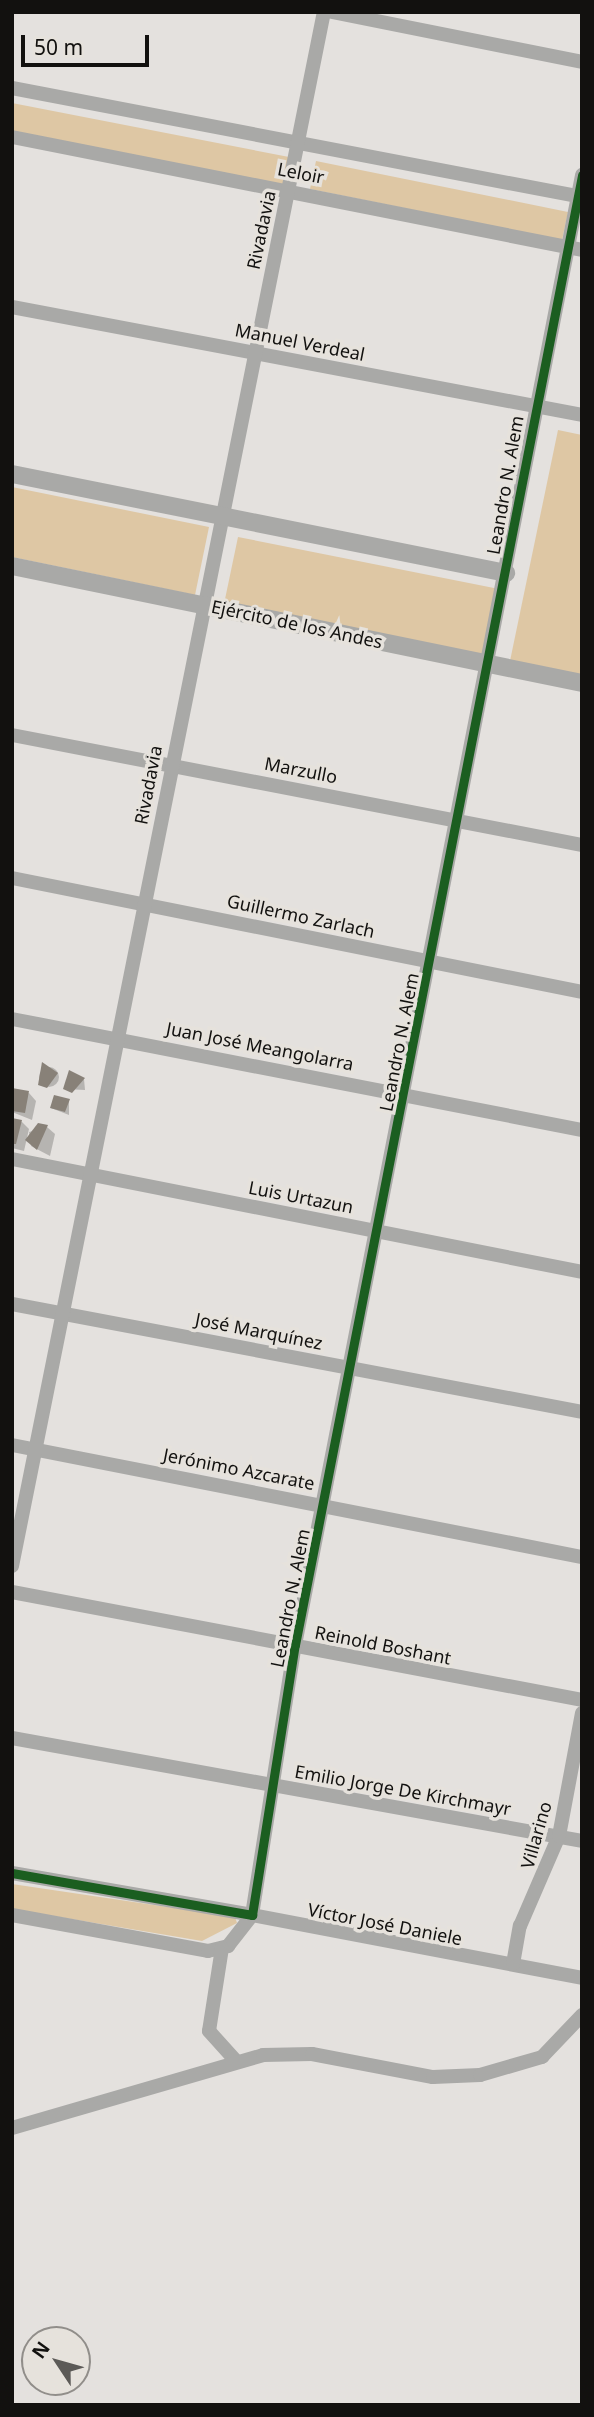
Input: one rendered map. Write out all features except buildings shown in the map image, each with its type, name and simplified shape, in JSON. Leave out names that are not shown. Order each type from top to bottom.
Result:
[{"type":"street","name":"Rivadavia","points":[[12,1566],[32,1449],[324,12]]},
{"type":"street","points":[[332,12],[582,62]]},
{"type":"street","name":"Leloir","points":[[12,88],[580,197]]},
{"type":"street","name":"Leloir","points":[[12,137],[574,248]]},
{"type":"street","name":"Leandro N. Alem","points":[[252,1915],[270,1787],[295,1645],[489,663],[535,405],[574,248],[582,175]]},
{"type":"street","name":"Manuel Verdeal","points":[[12,307],[582,415]]},
{"type":"street","points":[[12,474],[506,573]]},
{"type":"street","name":"Ejército de los Andes","points":[[12,566],[582,683]]},
{"type":"street","name":"Marzullo","points":[[12,735],[582,845]]},
{"type":"street","name":"Guillermo Zarlach","points":[[12,878],[582,992]]},
{"type":"street","name":"Juan José Meangolarra","points":[[12,1019],[582,1130]]},
{"type":"street","name":"Luis Urtazun","points":[[12,1159],[582,1272]]},
{"type":"street","name":"José Marquínez","points":[[12,1304],[582,1412]]},
{"type":"street","name":"Jerónimo Azcarate","points":[[12,1445],[582,1557]]},
{"type":"street","name":"Reinold Boshant","points":[[12,1592],[582,1699]]},
{"type":"street","name":"Villarino","points":[[513,1964],[520,1926],[559,1836],[582,1713]]},
{"type":"street","name":"Emilio Jorge De Kirchmayr","points":[[12,1738],[270,1787],[582,1841]]},
{"type":"street","name":"Víctor José Daniele","points":[[12,1873],[252,1915],[582,1978]]},
{"type":"street","points":[[12,1915],[208,1951],[222,1948]]},
{"type":"street","points":[[236,2061],[209,2031],[222,1948],[252,1915]]},
{"type":"street","points":[[12,2128],[236,2061],[300,2053],[433,2077],[480,2076],[542,2057],[582,2015]]},
{"type":"shaded area","points":[[12,103],[289,157],[283,185],[12,132]]},
{"type":"shaded area","points":[[316,161],[568,212],[562,240],[310,189]]},
{"type":"shaded area","points":[[558,430],[582,435],[582,676],[510,661]]},
{"type":"shaded area","points":[[12,487],[209,527],[195,595],[12,557]]},
{"type":"shaded area","points":[[238,537],[499,589],[485,657],[224,604]]},
{"type":"shaded area","points":[[12,1884],[235,1917],[237,1923],[202,1941],[12,1909]]},
{"type":"cycle path","points":[[12,1873],[252,1915],[295,1645],[582,175]]}]
